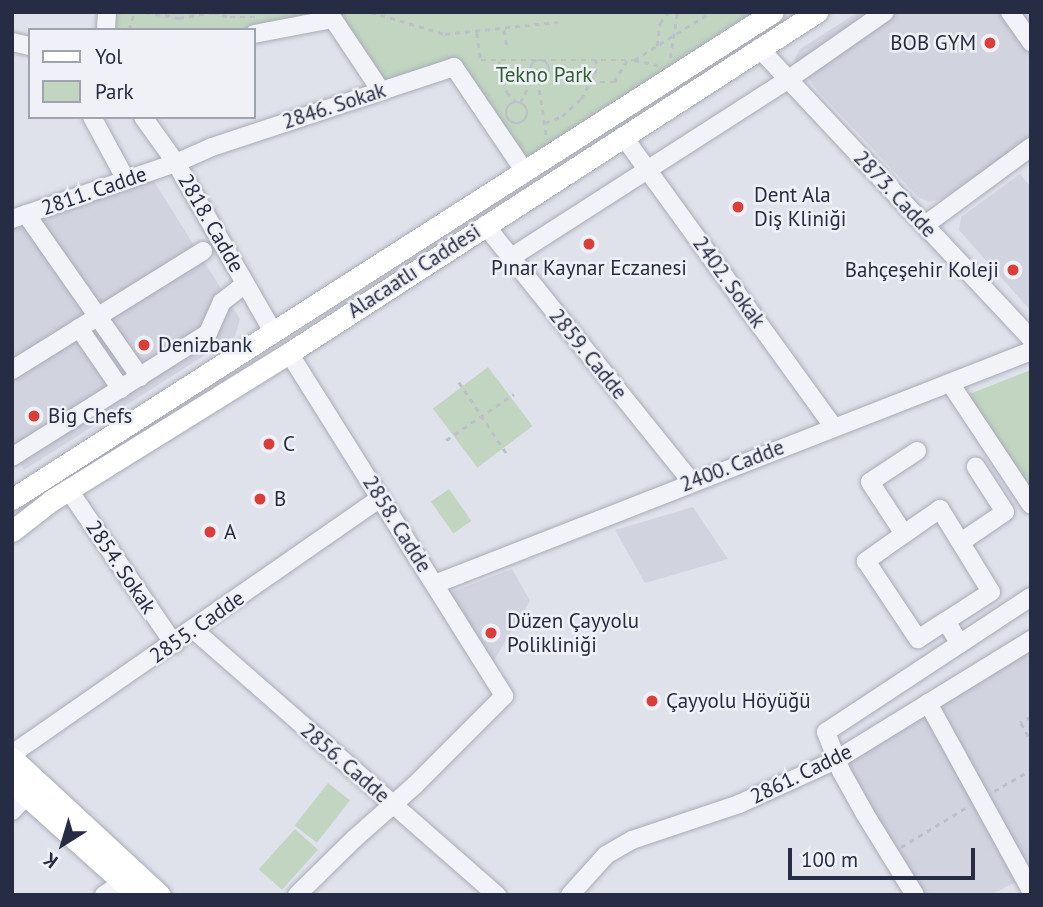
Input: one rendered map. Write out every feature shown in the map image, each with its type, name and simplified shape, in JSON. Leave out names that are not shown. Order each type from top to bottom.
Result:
[{"type":"main road","name":"Alacaatlı Caddesi","points":[[15,490],[273,332],[773,12]]},
{"type":"main road","name":"Alacaatlı Caddesi","points":[[12,531],[68,489],[289,353],[817,12]]},
{"type":"main road","points":[[12,756],[160,895]]},
{"type":"main road","points":[[17,797],[130,888]]},
{"type":"street","points":[[510,258],[789,79],[885,12]]},
{"type":"street","points":[[1010,12],[1031,42]]},
{"type":"street","points":[[256,34],[333,19],[382,91]]},
{"type":"street","name":"2873. Cadde","points":[[759,48],[1031,339]]},
{"type":"street","name":"2846. Sokak","points":[[176,163],[212,147],[454,67],[525,172]]},
{"type":"street","points":[[93,119],[126,180]]},
{"type":"street","name":"2818. Cadde","points":[[144,119],[176,163],[273,332]]},
{"type":"street","name":"2402. Sokak","points":[[623,136],[834,427]]},
{"type":"street","points":[[925,225],[1031,146]]},
{"type":"street","name":"2811. Cadde","points":[[17,215],[176,163]]},
{"type":"street","points":[[17,215],[98,317],[140,377]]},
{"type":"street","name":"2859. Cadde","points":[[485,225],[692,482]]},
{"type":"street","points":[[12,370],[203,251]]},
{"type":"street","points":[[12,457],[208,333],[222,302],[245,284]]},
{"type":"street","points":[[79,328],[121,389]]},
{"type":"street","points":[[92,348],[111,335]]},
{"type":"street","name":"2400. Cadde","points":[[435,584],[1031,351]]},
{"type":"street","name":"2858. Cadde","points":[[289,353],[504,695],[392,805]]},
{"type":"street","points":[[950,383],[1031,505]]},
{"type":"street","points":[[904,534],[870,482],[917,451]]},
{"type":"street","points":[[961,542],[1005,512],[976,467]]},
{"type":"street","name":"2854. Sokak","points":[[68,489],[174,644]]},
{"type":"street","name":"2855. Cadde","points":[[12,756],[380,498]]},
{"type":"street","points":[[940,509],[961,542],[990,592],[918,639],[866,561],[940,509]]},
{"type":"street","name":"2861. Cadde","points":[[836,760],[826,732],[1031,597]]},
{"type":"street","points":[[946,621],[960,644]]},
{"type":"street","name":"2856. Cadde","points":[[194,630],[497,895]]},
{"type":"street","name":"2861. Cadde","points":[[570,895],[606,855],[632,840],[739,804],[836,760],[1031,640]]},
{"type":"street","points":[[928,704],[1030,893]]},
{"type":"street","points":[[836,760],[915,895]]},
{"type":"street","points":[[306,892],[392,805]]},
{"type":"street","points":[[104,895],[130,888]]},
{"type":"path","points":[[145,12],[171,17],[213,12],[230,17],[265,17]]},
{"type":"path","points":[[171,17],[176,12]]},
{"type":"path","points":[[371,12],[445,34],[477,33],[558,22]]},
{"type":"path","points":[[477,33],[481,60],[634,60],[669,67],[675,13]]},
{"type":"path","points":[[657,46],[660,23],[675,13]]},
{"type":"path","points":[[634,60],[709,13]]},
{"type":"path","points":[[503,30],[507,46]]},
{"type":"path","points":[[539,59],[546,61],[550,69],[546,78],[538,80],[529,72],[530,65],[539,59]]},
{"type":"path","points":[[499,60],[507,92],[518,102],[528,110],[528,117],[523,123],[516,125],[507,119],[506,111],[518,102],[533,78]]},
{"type":"path","points":[[545,123],[562,116],[581,99],[595,74],[596,60]]},
{"type":"path","points":[[590,82],[614,82],[627,60]]},
{"type":"path","points":[[538,80],[550,156]]},
{"type":"path","points":[[459,382],[508,454]]},
{"type":"path","points":[[446,440],[514,394]]},
{"type":"path","points":[[1031,718],[1021,723],[1031,740]]},
{"type":"path","points":[[889,854],[1031,770]]},
{"type":"shaded area","points":[[858,12],[1031,12],[1031,139],[942,199],[929,202],[918,197],[818,91],[794,60],[800,49]]},
{"type":"shaded area","name":"Bahçeşehir Koleji","points":[[1020,174],[1031,187],[1031,311],[959,230],[961,217]]},
{"type":"shaded area","points":[[152,178],[240,319],[235,336],[24,470],[12,447],[12,224]]},
{"type":"shaded area","points":[[693,507],[728,559],[645,583],[615,530]]},
{"type":"shaded area","name":"Düzen Çayyolu Polikliniği","points":[[512,569],[530,601],[491,665],[446,594]]},
{"type":"shaded area","points":[[1031,647],[1031,874],[990,895],[924,895],[846,764]]},
{"type":"green space","name":"Tekno Park","points":[[114,12],[753,12],[528,159],[457,60],[384,84],[342,20],[256,30],[112,28]]},
{"type":"green space","points":[[488,367],[533,426],[477,468],[433,409]]},
{"type":"green space","points":[[1031,370],[1031,504],[967,395]]},
{"type":"green space","points":[[449,489],[471,521],[453,534],[431,502]]},
{"type":"green space","points":[[328,783],[350,800],[317,843],[295,826]]},
{"type":"green space","points":[[295,829],[318,850],[282,890],[259,869]]},
{"type":"place","name":"BOB GYM","points":[[990,43]]},
{"type":"place","name":"Dent Ala Diş Kliniği","points":[[738,207]]},
{"type":"place","name":"Pınar Kaynar Eczanesi","points":[[589,244]]},
{"type":"place","name":"Bahçeşehir Koleji","points":[[1013,270]]},
{"type":"place","name":"Denizbank","points":[[144,345]]},
{"type":"place","name":"Big Chefs","points":[[34,416]]},
{"type":"place","name":"C","points":[[269,444]]},
{"type":"place","name":"B","points":[[260,499]]},
{"type":"place","name":"A","points":[[210,532]]},
{"type":"place","name":"Düzen Çayyolu Polikliniği","points":[[491,633]]},
{"type":"place","name":"Çayyolu Höyüğü","points":[[652,701]]}]
